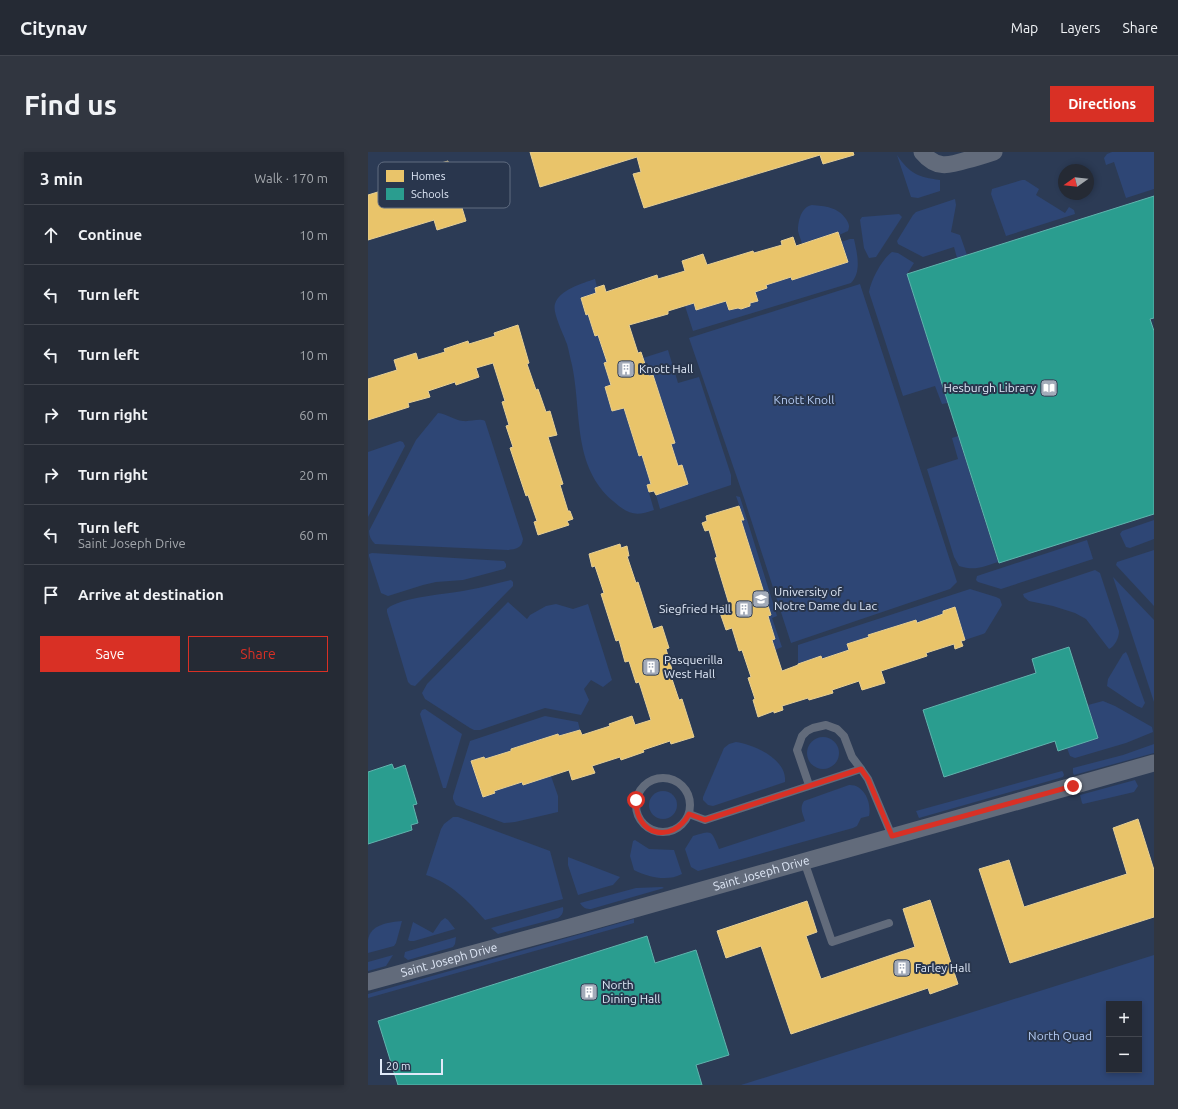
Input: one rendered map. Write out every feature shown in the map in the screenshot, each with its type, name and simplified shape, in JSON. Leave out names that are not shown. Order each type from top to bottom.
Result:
[{"type":"street","points":[[922,152],[934,163],[950,166],[994,152]]},
{"type":"street","name":"Saint Joseph Drive","points":[[368,982],[481,950],[578,925],[1154,763]]},
{"type":"lane","points":[[809,785],[797,750],[802,736],[807,731],[818,726],[826,725],[837,729],[844,736],[852,757],[868,779],[892,836]]},
{"type":"lane","points":[[689,814],[705,820],[861,769]]},
{"type":"lane","points":[[661,778],[670,779],[678,783],[687,792],[690,805],[689,814],[680,827],[672,831],[656,832],[643,823],[638,816],[636,800],[640,792],[649,782],[661,778]]},
{"type":"lane","points":[[804,861],[832,942],[890,923]]},
{"type":"shaded area","name":"University of Notre Dame du Lac","points":[[368,152],[1154,152],[1154,1085],[368,1085]]},
{"type":"green space","points":[[1112,152],[1154,152],[1154,189],[1126,198],[1114,162],[1106,165],[1104,158],[1107,154]]},
{"type":"green space","points":[[897,155],[915,174],[926,178],[940,180],[940,191],[918,198],[911,197]]},
{"type":"green space","points":[[1025,180],[1039,189],[1036,195],[1065,213],[1069,207],[1074,210],[1075,214],[1006,236],[991,194],[992,189]]},
{"type":"green space","points":[[955,199],[956,205],[951,232],[960,235],[967,255],[957,258],[954,247],[923,257],[898,244],[897,241],[916,212]]},
{"type":"green space","points":[[812,205],[826,207],[839,212],[848,222],[848,231],[839,235],[838,232],[802,244],[798,231],[801,215],[805,208]]},
{"type":"green space","points":[[899,214],[902,217],[876,257],[869,258],[864,248],[860,220],[862,217]]},
{"type":"green space","points":[[854,239],[858,262],[857,273],[851,283],[693,331],[685,306],[694,303],[696,310],[726,301],[729,310],[738,308],[741,309],[750,306],[750,303],[758,300],[755,292],[767,288],[766,285],[791,277],[792,280],[848,262],[841,242]]},
{"type":"green space","points":[[892,252],[898,253],[914,263],[907,274],[948,403],[942,404],[935,386],[903,396],[869,292],[878,270],[884,260]]},
{"type":"green space","points":[[595,279],[597,287],[595,288],[596,293],[581,298],[585,315],[588,314],[595,336],[598,335],[607,362],[604,363],[611,385],[605,387],[612,411],[624,408],[638,455],[642,455],[651,484],[647,486],[654,510],[647,512],[637,514],[623,509],[600,487],[591,472],[581,438],[572,365],[567,344],[555,312],[555,304],[557,299],[566,291]]},
{"type":"green space","name":"Knott Knoll","points":[[860,284],[957,582],[950,589],[791,643],[744,498],[689,338]]},
{"type":"green space","points":[[668,350],[678,383],[699,377],[731,475],[731,485],[660,509],[656,495],[688,484],[678,466],[671,444],[675,443],[653,375],[649,376],[643,358]]},
{"type":"green space","points":[[438,413],[463,421],[485,421],[523,539],[518,548],[508,550],[375,544],[371,539],[369,531],[416,440]]},
{"type":"green space","points":[[958,436],[998,562],[978,568],[959,566],[954,557],[927,469],[958,459],[952,438]]},
{"type":"green space","points":[[400,441],[403,442],[405,446],[368,517],[368,452]]},
{"type":"green space","points":[[736,496],[740,497],[777,616],[772,618],[782,647],[775,650],[772,640],[775,639],[768,616],[771,615],[741,520],[744,519]]},
{"type":"green space","points":[[1154,520],[1154,539],[1130,548],[1126,547],[1120,534],[1122,531]]},
{"type":"green space","points":[[1087,540],[1093,559],[1001,589],[978,582],[976,580],[977,576]]},
{"type":"green space","points":[[1154,550],[1154,606],[1116,565],[1117,562]]},
{"type":"green space","points":[[369,554],[504,561],[506,567],[504,569],[463,580],[436,582],[388,596],[381,593],[369,556]]},
{"type":"green space","points":[[1095,570],[1100,573],[1119,631],[1116,642],[1109,649],[1086,619],[1075,613],[1053,606],[1029,601],[1023,594]]},
{"type":"green space","points":[[1113,577],[1154,620],[1154,702]]},
{"type":"green space","points":[[511,580],[513,582],[513,586],[415,686],[411,685],[408,682],[387,609],[393,605],[425,596],[473,589]]},
{"type":"green space","points":[[970,589],[1000,599],[1002,605],[983,634],[965,640],[954,607],[943,611],[943,614],[917,623],[915,620],[868,635],[869,637],[847,644],[849,650],[822,659],[821,656],[798,664],[798,645]]},
{"type":"green space","points":[[508,602],[527,619],[530,615],[546,606],[556,604],[573,609],[588,604],[612,680],[603,687],[591,680],[584,689],[589,700],[581,715],[545,708],[480,730],[474,730],[425,699],[422,693],[427,684]]},
{"type":"green space","points":[[1126,652],[1145,703],[1142,708],[1107,686],[1108,679],[1123,654]]},
{"type":"green space","points":[[1103,701],[1115,706],[1152,727],[1153,732],[1126,743],[1075,758],[1070,756],[1067,748],[1098,738],[1088,705]]},
{"type":"green space","points":[[425,709],[462,734],[446,788],[443,788],[420,714],[422,710]]},
{"type":"green space","points":[[545,716],[578,722],[580,730],[559,736],[558,734],[511,749],[511,751],[485,759],[484,757],[471,761],[483,797],[495,793],[494,791],[522,782],[551,776],[558,796],[558,812],[515,822],[504,823],[456,805],[453,796],[470,741]]},
{"type":"green space","points":[[823,737],[834,742],[839,753],[834,764],[823,769],[812,764],[807,753],[812,742]]},
{"type":"green space","points":[[736,742],[752,746],[768,754],[781,766],[785,782],[713,806],[708,805],[703,800],[703,797],[724,748],[729,744]]},
{"type":"green space","points":[[1154,744],[1154,753],[1074,775],[1073,773],[1073,768],[1123,755]]},
{"type":"green space","points":[[1062,771],[1064,775],[1063,777],[919,818],[916,811]]},
{"type":"green space","points":[[1135,780],[1138,786],[1134,792],[1082,803],[1080,795]]},
{"type":"green space","points":[[849,785],[863,791],[868,800],[870,811],[869,816],[861,818],[857,826],[698,871],[691,867],[685,849],[693,836],[708,832],[710,833],[713,835],[719,849],[805,821],[802,814],[804,801]]},
{"type":"green space","points":[[663,791],[673,795],[677,805],[673,815],[663,819],[653,815],[649,805],[653,795]]},
{"type":"green space","points":[[453,817],[458,817],[550,851],[563,899],[485,920],[458,893],[435,878],[426,875],[441,829],[444,824]]},
{"type":"green space","points":[[635,840],[649,849],[674,850],[682,874],[670,878],[658,878],[645,875],[634,870],[630,856],[633,841]]},
{"type":"green space","points":[[568,857],[620,877],[613,885],[578,895],[568,865]]},
{"type":"green space","points":[[636,888],[664,888],[591,909],[585,908],[580,903]]},
{"type":"green space","points":[[563,907],[561,916],[558,918],[498,934],[491,928]]},
{"type":"green space","points":[[445,918],[455,929],[414,941],[408,940],[413,922],[433,933],[441,921]]},
{"type":"green space","points":[[634,919],[634,923],[368,998],[368,994]]},
{"type":"green space","points":[[402,921],[394,946],[368,953],[368,940],[372,930],[381,925]]},
{"type":"green space","points":[[456,937],[453,947],[408,960],[404,957],[405,952]]},
{"type":"green space","points":[[393,955],[386,966],[368,971],[368,962]]},
{"type":"green space","name":"North Quad","points":[[1154,955],[1154,1085],[741,1085]]},
{"type":"building: Homes","points":[[530,152],[853,152],[854,155],[823,164],[820,155],[644,208],[633,174],[641,172],[637,157],[540,187]]},
{"type":"building: Homes","points":[[378,192],[378,208],[462,208],[466,221],[437,230],[434,220],[368,240],[368,195]]},
{"type":"building: Homes","name":"Knott Hall","points":[[838,232],[848,262],[792,280],[791,277],[766,285],[767,288],[755,292],[758,301],[750,303],[750,306],[741,309],[738,308],[729,310],[726,301],[696,310],[694,303],[668,311],[668,314],[629,325],[638,353],[641,352],[649,376],[653,375],[675,443],[671,444],[678,466],[682,465],[688,484],[656,495],[654,491],[649,492],[647,485],[651,484],[642,455],[639,456],[624,408],[612,411],[605,387],[611,385],[604,363],[607,362],[598,335],[595,336],[581,298],[596,293],[595,288],[604,285],[606,292],[657,275],[658,279],[685,271],[682,261],[703,254],[707,265],[753,251],[754,253],[782,245],[781,241],[793,237],[796,246]]},
{"type":"building: Homes","points":[[518,325],[529,363],[527,364],[536,390],[538,389],[546,412],[550,411],[557,435],[548,437],[563,484],[560,485],[568,511],[570,511],[573,519],[567,521],[569,525],[538,535],[534,522],[537,521],[528,495],[526,496],[510,448],[513,447],[506,426],[509,425],[502,402],[505,401],[493,363],[476,368],[479,377],[456,385],[455,382],[428,391],[430,397],[408,403],[409,407],[368,420],[368,379],[397,370],[394,360],[416,353],[418,360],[445,352],[444,349],[468,341],[469,344],[495,336],[494,333]]},
{"type":"building: Homes","name":"Siegfried Hall","points":[[739,506],[744,520],[741,520],[771,615],[768,616],[775,639],[772,640],[782,671],[821,656],[822,659],[849,650],[847,644],[869,637],[868,635],[916,620],[917,623],[943,614],[943,611],[955,607],[965,640],[961,641],[963,646],[955,649],[954,644],[926,653],[927,656],[881,671],[885,683],[862,690],[859,681],[832,690],[833,693],[809,700],[808,698],[782,706],[783,710],[774,713],[774,711],[758,717],[753,700],[755,699],[748,678],[751,677],[742,650],[739,651],[732,628],[726,630],[718,607],[729,604],[715,558],[717,557],[709,530],[705,531],[702,523],[707,521],[706,516]]},
{"type":"building: Homes","name":"Pasquerilla West Hall","points":[[620,544],[621,548],[627,546],[629,556],[627,556],[636,583],[638,582],[653,629],[662,626],[669,648],[666,649],[673,673],[670,673],[679,700],[682,699],[694,737],[671,744],[670,741],[643,750],[644,752],[621,760],[620,757],[592,766],[595,773],[572,780],[569,770],[523,785],[522,782],[494,791],[495,793],[483,797],[471,761],[484,757],[485,759],[511,751],[511,749],[558,734],[559,736],[580,730],[582,735],[610,726],[609,724],[632,716],[635,725],[651,720],[639,682],[636,683],[629,661],[625,662],[619,640],[616,641],[601,594],[604,593],[595,566],[592,567],[589,554]]},
{"type":"building: Homes","points":[[1138,819],[1154,870],[1154,917],[1010,963],[979,869],[1009,860],[1024,907],[1127,874],[1113,828]]},
{"type":"building: Homes","name":"Farley Hall","points":[[930,900],[958,984],[930,994],[928,988],[791,1034],[761,946],[726,958],[717,931],[807,901],[817,932],[806,936],[821,979],[915,947],[903,909]]},
{"type":"building: Schools","name":"Hesburgh Library","points":[[1154,196],[1154,318],[1150,319],[1154,331],[1154,514],[999,563],[907,274]]},
{"type":"building: Schools","points":[[1069,647],[1098,738],[1058,751],[1055,741],[944,777],[923,710],[1036,673],[1032,659]]},
{"type":"building: Schools","points":[[392,764],[394,769],[405,765],[417,804],[413,805],[418,823],[411,825],[412,830],[368,844],[368,772]]},
{"type":"building: Schools","name":"North Dining Hall","points":[[647,936],[655,963],[696,950],[729,1055],[696,1065],[702,1085],[398,1085],[378,1021]]},
{"type":"place","name":"Knott Hall","points":[[626,369]]},
{"type":"place","name":"Hesburgh Library","points":[[1049,388]]},
{"type":"place","name":"University of Notre Dame du Lac","points":[[761,599]]},
{"type":"place","name":"Siegfried Hall","points":[[744,609]]},
{"type":"place","name":"Pasquerilla West Hall","points":[[651,667]]},
{"type":"place","name":"Farley Hall","points":[[902,968]]},
{"type":"place","name":"North Dining Hall","points":[[589,992]]},
{"type":"route","points":[[636,800],[638,816],[643,823],[656,832],[672,831],[680,827],[689,814],[705,820],[861,769],[868,779],[892,836],[1073,786]]}]
